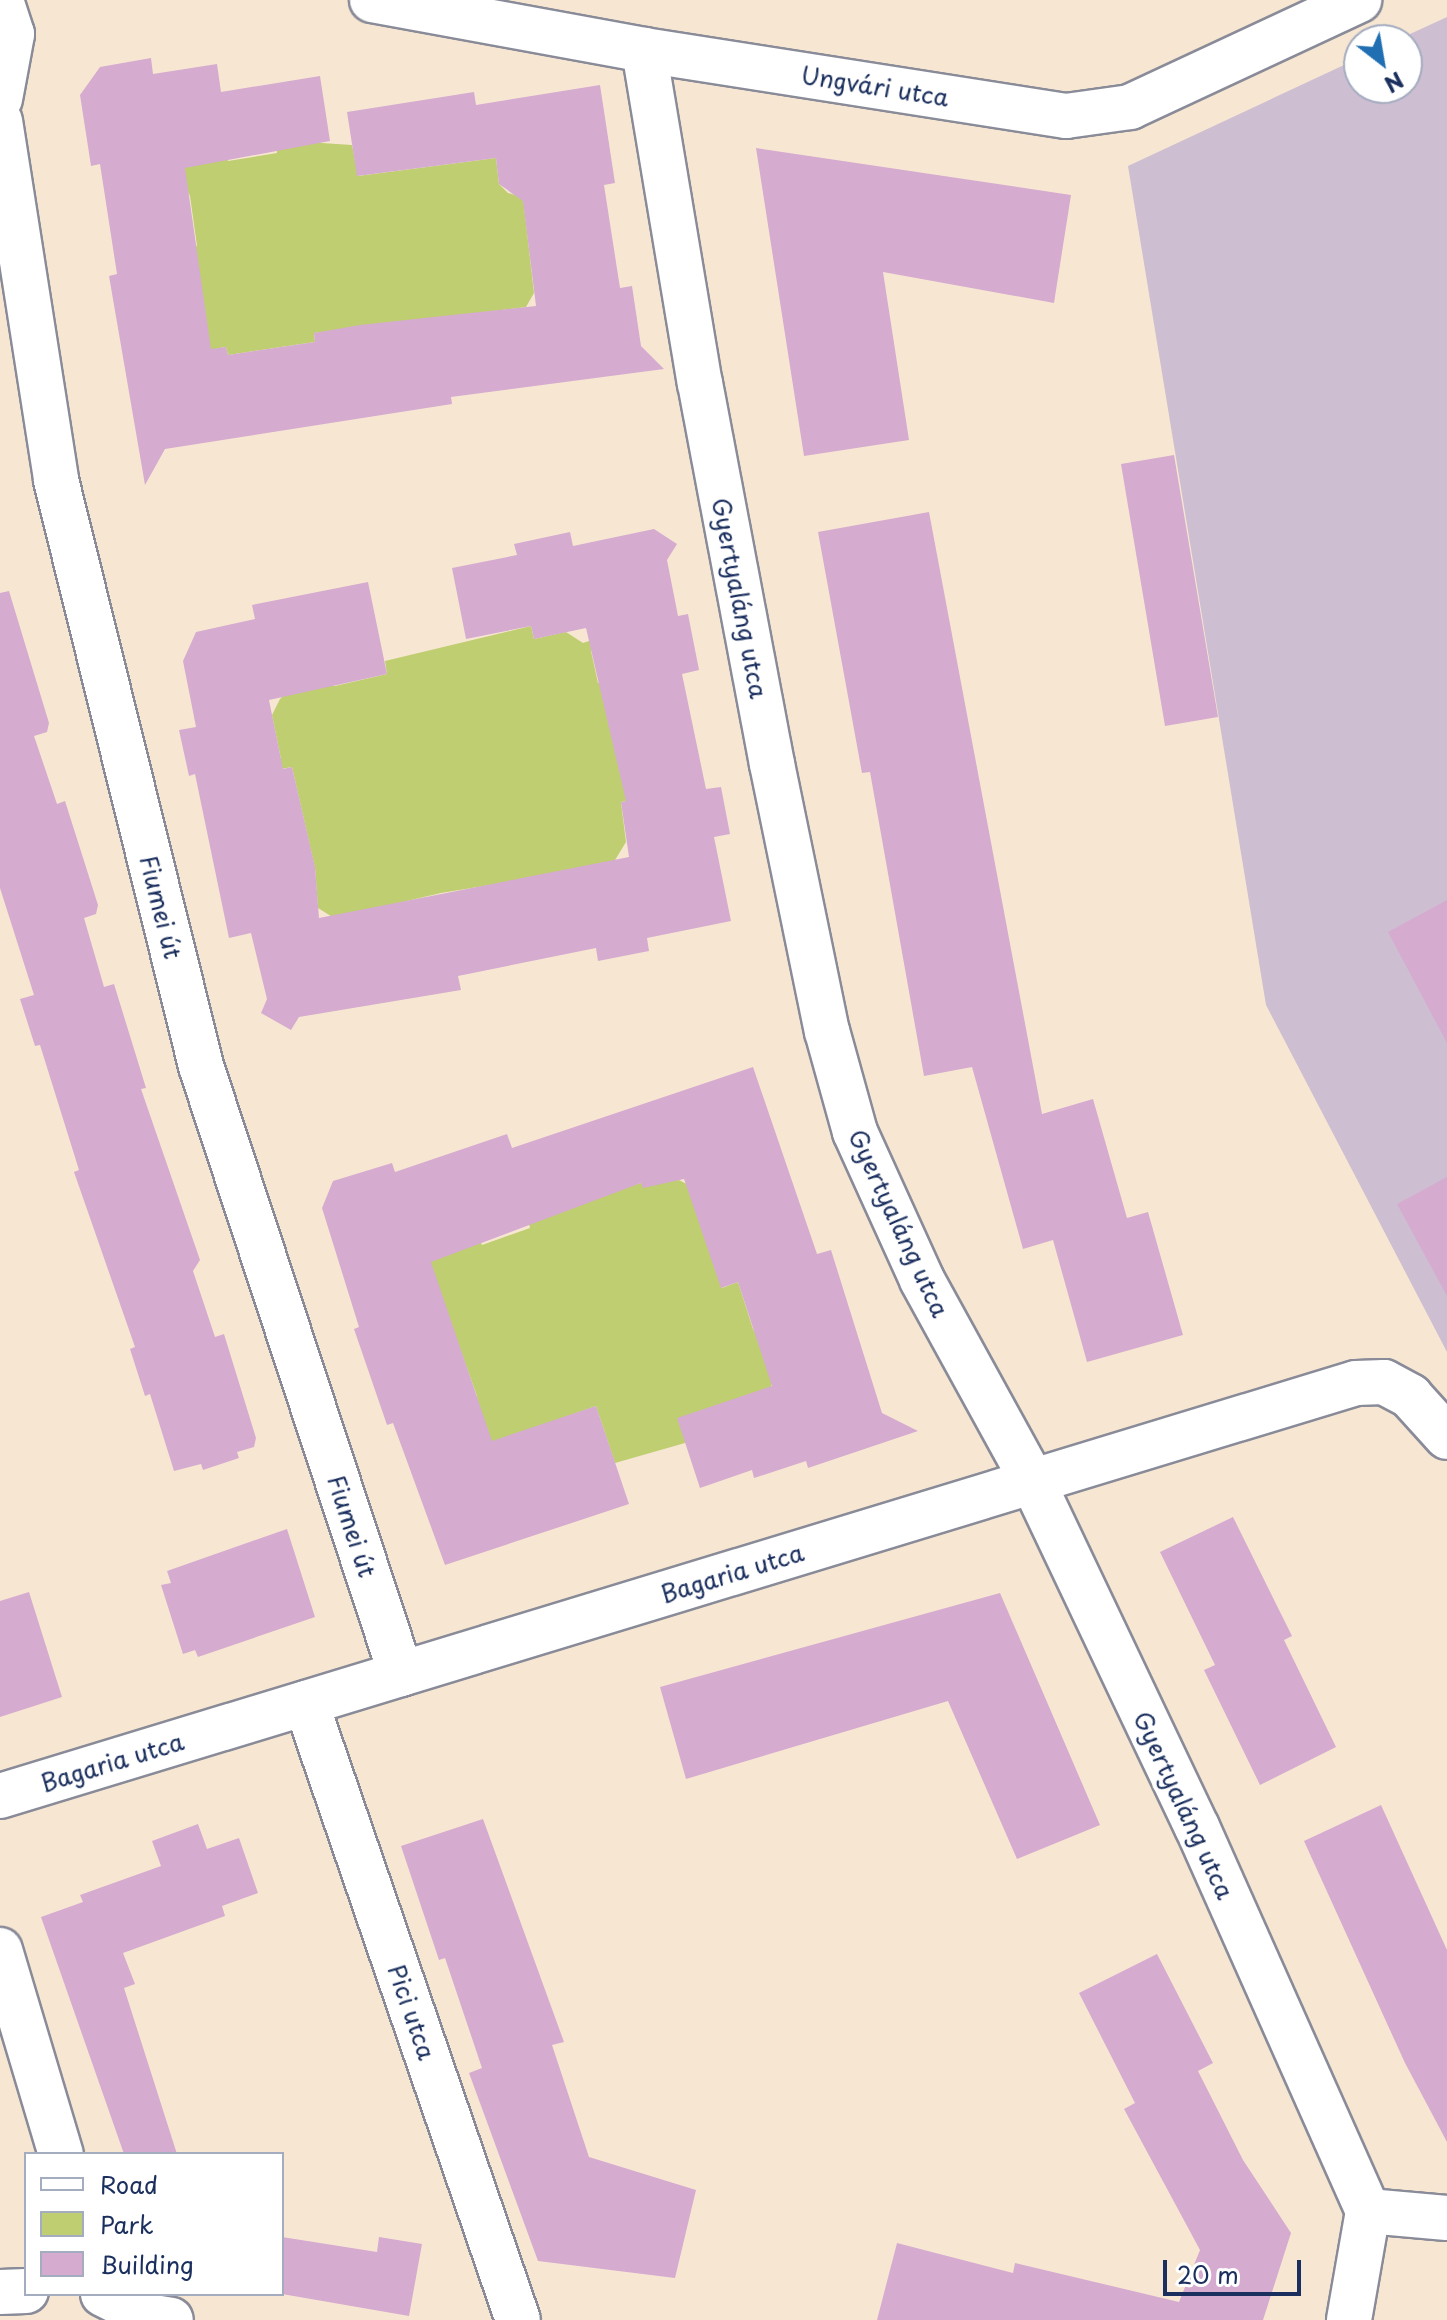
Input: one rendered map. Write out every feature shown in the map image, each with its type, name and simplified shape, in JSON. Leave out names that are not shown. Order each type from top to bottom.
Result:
[{"type":"street","points":[[0,99],[12,34],[1,0]]},
{"type":"street","name":"Ungvári utca","points":[[372,0],[644,50],[1066,116],[1095,115],[1130,107],[1359,0]]},
{"type":"street","name":"Gyertyaláng utca","points":[[644,50],[719,491],[827,1031],[855,1132],[922,1280],[1033,1482],[1197,1827],[1368,2211]]},
{"type":"street","name":"Fiumei út","points":[[0,121],[56,480],[201,1066],[401,1674]]},
{"type":"street","name":"Bagaria utca","points":[[0,1796],[1356,1383],[1384,1382],[1410,1396],[1447,1437]]},
{"type":"street","name":"Pici utca","points":[[306,1703],[518,2320]]},
{"type":"street","points":[[0,1950],[60,2152]]},
{"type":"street","points":[[1349,2320],[1368,2211],[1447,2218]]},
{"type":"street","points":[[0,2292],[24,2291]]},
{"type":"street","points":[[107,2296],[147,2316],[171,2320]]},
{"type":"shaded area","points":[[1447,17],[1447,1352],[1266,1005],[1128,166],[1343,65],[1343,104],[1423,104],[1423,28]]},
{"type":"green space","points":[[224,136],[228,161],[277,153],[276,140],[352,145],[358,176],[496,158],[499,184],[508,193],[523,197],[534,293],[526,307],[314,333],[315,342],[228,355],[226,347],[197,352],[182,249],[197,246],[190,196],[172,162]]},
{"type":"green space","points":[[531,626],[534,639],[566,632],[583,643],[607,635],[591,651],[598,683],[614,680],[639,798],[621,802],[626,842],[612,865],[441,893],[334,918],[318,908],[315,868],[292,767],[276,770],[281,759],[272,715],[280,699],[295,684],[335,686],[387,674],[385,661]]},
{"type":"green space","points":[[679,1180],[696,1189],[722,1288],[738,1282],[753,1329],[778,1369],[768,1394],[685,1443],[615,1463],[596,1406],[479,1448],[477,1396],[427,1257],[478,1236],[482,1245],[530,1228],[527,1216],[641,1183]]},
{"type":"building","points":[[151,58],[153,74],[217,64],[221,92],[320,76],[330,141],[185,168],[211,349],[226,347],[228,355],[315,342],[314,333],[360,325],[536,306],[523,201],[499,184],[496,158],[357,176],[347,112],[474,92],[476,105],[600,85],[615,183],[604,185],[620,288],[632,286],[641,346],[664,369],[451,397],[452,404],[165,449],[145,485],[109,276],[117,274],[100,164],[91,166],[80,95],[100,67]]},
{"type":"building","points":[[756,148],[1071,195],[1054,303],[883,272],[909,440],[804,456]]},
{"type":"building","points":[[1174,455],[1218,717],[1165,726],[1121,464]]},
{"type":"building","points":[[929,512],[1042,1114],[1093,1099],[1127,1218],[1148,1212],[1183,1335],[1087,1362],[1053,1240],[1023,1249],[972,1067],[924,1076],[870,772],[862,773],[818,532]]},
{"type":"building","points":[[654,529],[677,544],[667,560],[678,616],[688,614],[699,670],[682,674],[706,789],[721,787],[730,834],[714,837],[731,921],[647,938],[649,951],[598,961],[596,948],[458,976],[461,990],[299,1017],[291,1030],[261,1013],[267,999],[251,933],[229,938],[195,774],[189,776],[179,730],[196,727],[183,661],[196,632],[255,619],[252,605],[368,582],[387,674],[269,700],[283,769],[292,767],[315,867],[319,918],[629,857],[621,802],[626,801],[586,628],[534,639],[531,626],[466,639],[452,568],[517,555],[514,544],[570,532],[573,546]]},
{"type":"building","points":[[9,591],[49,723],[47,732],[34,736],[57,804],[65,801],[98,905],[96,914],[84,918],[104,987],[114,984],[146,1088],[141,1089],[200,1260],[193,1271],[215,1337],[224,1334],[256,1438],[254,1447],[237,1452],[239,1458],[203,1470],[201,1464],[174,1471],[150,1394],[145,1396],[130,1349],[135,1347],[74,1172],[79,1170],[40,1045],[35,1046],[20,999],[34,995],[0,888],[0,593]]},
{"type":"building","points":[[1447,900],[1447,1043],[1388,932]]},
{"type":"building","points":[[753,1067],[817,1254],[831,1250],[882,1413],[918,1431],[808,1468],[806,1461],[754,1478],[752,1470],[700,1488],[677,1418],[772,1386],[738,1282],[721,1288],[684,1179],[643,1188],[641,1183],[431,1262],[492,1441],[596,1406],[629,1504],[445,1565],[393,1423],[387,1425],[354,1329],[359,1327],[322,1208],[333,1181],[392,1163],[395,1172],[507,1134],[512,1148]]},
{"type":"building","points":[[1447,1177],[1447,1296],[1397,1204]]},
{"type":"building","points":[[1233,1517],[1292,1636],[1284,1640],[1336,1747],[1260,1785],[1204,1670],[1215,1665],[1160,1552]]},
{"type":"building","points":[[287,1529],[315,1617],[198,1657],[195,1650],[183,1654],[161,1585],[171,1583],[167,1571]]},
{"type":"building","points":[[29,1592],[62,1697],[0,1717],[0,1601]]},
{"type":"building","points":[[1000,1593],[1100,1825],[1017,1859],[948,1701],[686,1779],[660,1687]]},
{"type":"building","points":[[1381,1805],[1447,1950],[1447,2142],[1405,2063],[1304,1841]]},
{"type":"building","points":[[483,1819],[564,2042],[552,2045],[589,2157],[696,2190],[675,2278],[538,2261],[469,2073],[482,2068],[445,1958],[439,1960],[401,1846]]},
{"type":"building","points":[[198,1824],[207,1849],[239,1838],[258,1893],[222,1906],[225,1916],[123,1953],[135,1984],[124,1988],[176,2152],[123,2152],[41,1917],[83,1902],[80,1895],[161,1866],[152,1841]]},
{"type":"building","points":[[1157,1954],[1213,2063],[1198,2071],[1243,2160],[1291,2233],[1263,2320],[877,2320],[897,2243],[1013,2273],[1015,2263],[1179,2302],[1200,2250],[1124,2109],[1135,2103],[1079,1993]]},
{"type":"building","points":[[284,2237],[377,2252],[379,2237],[422,2244],[409,2316],[284,2294]]}]
